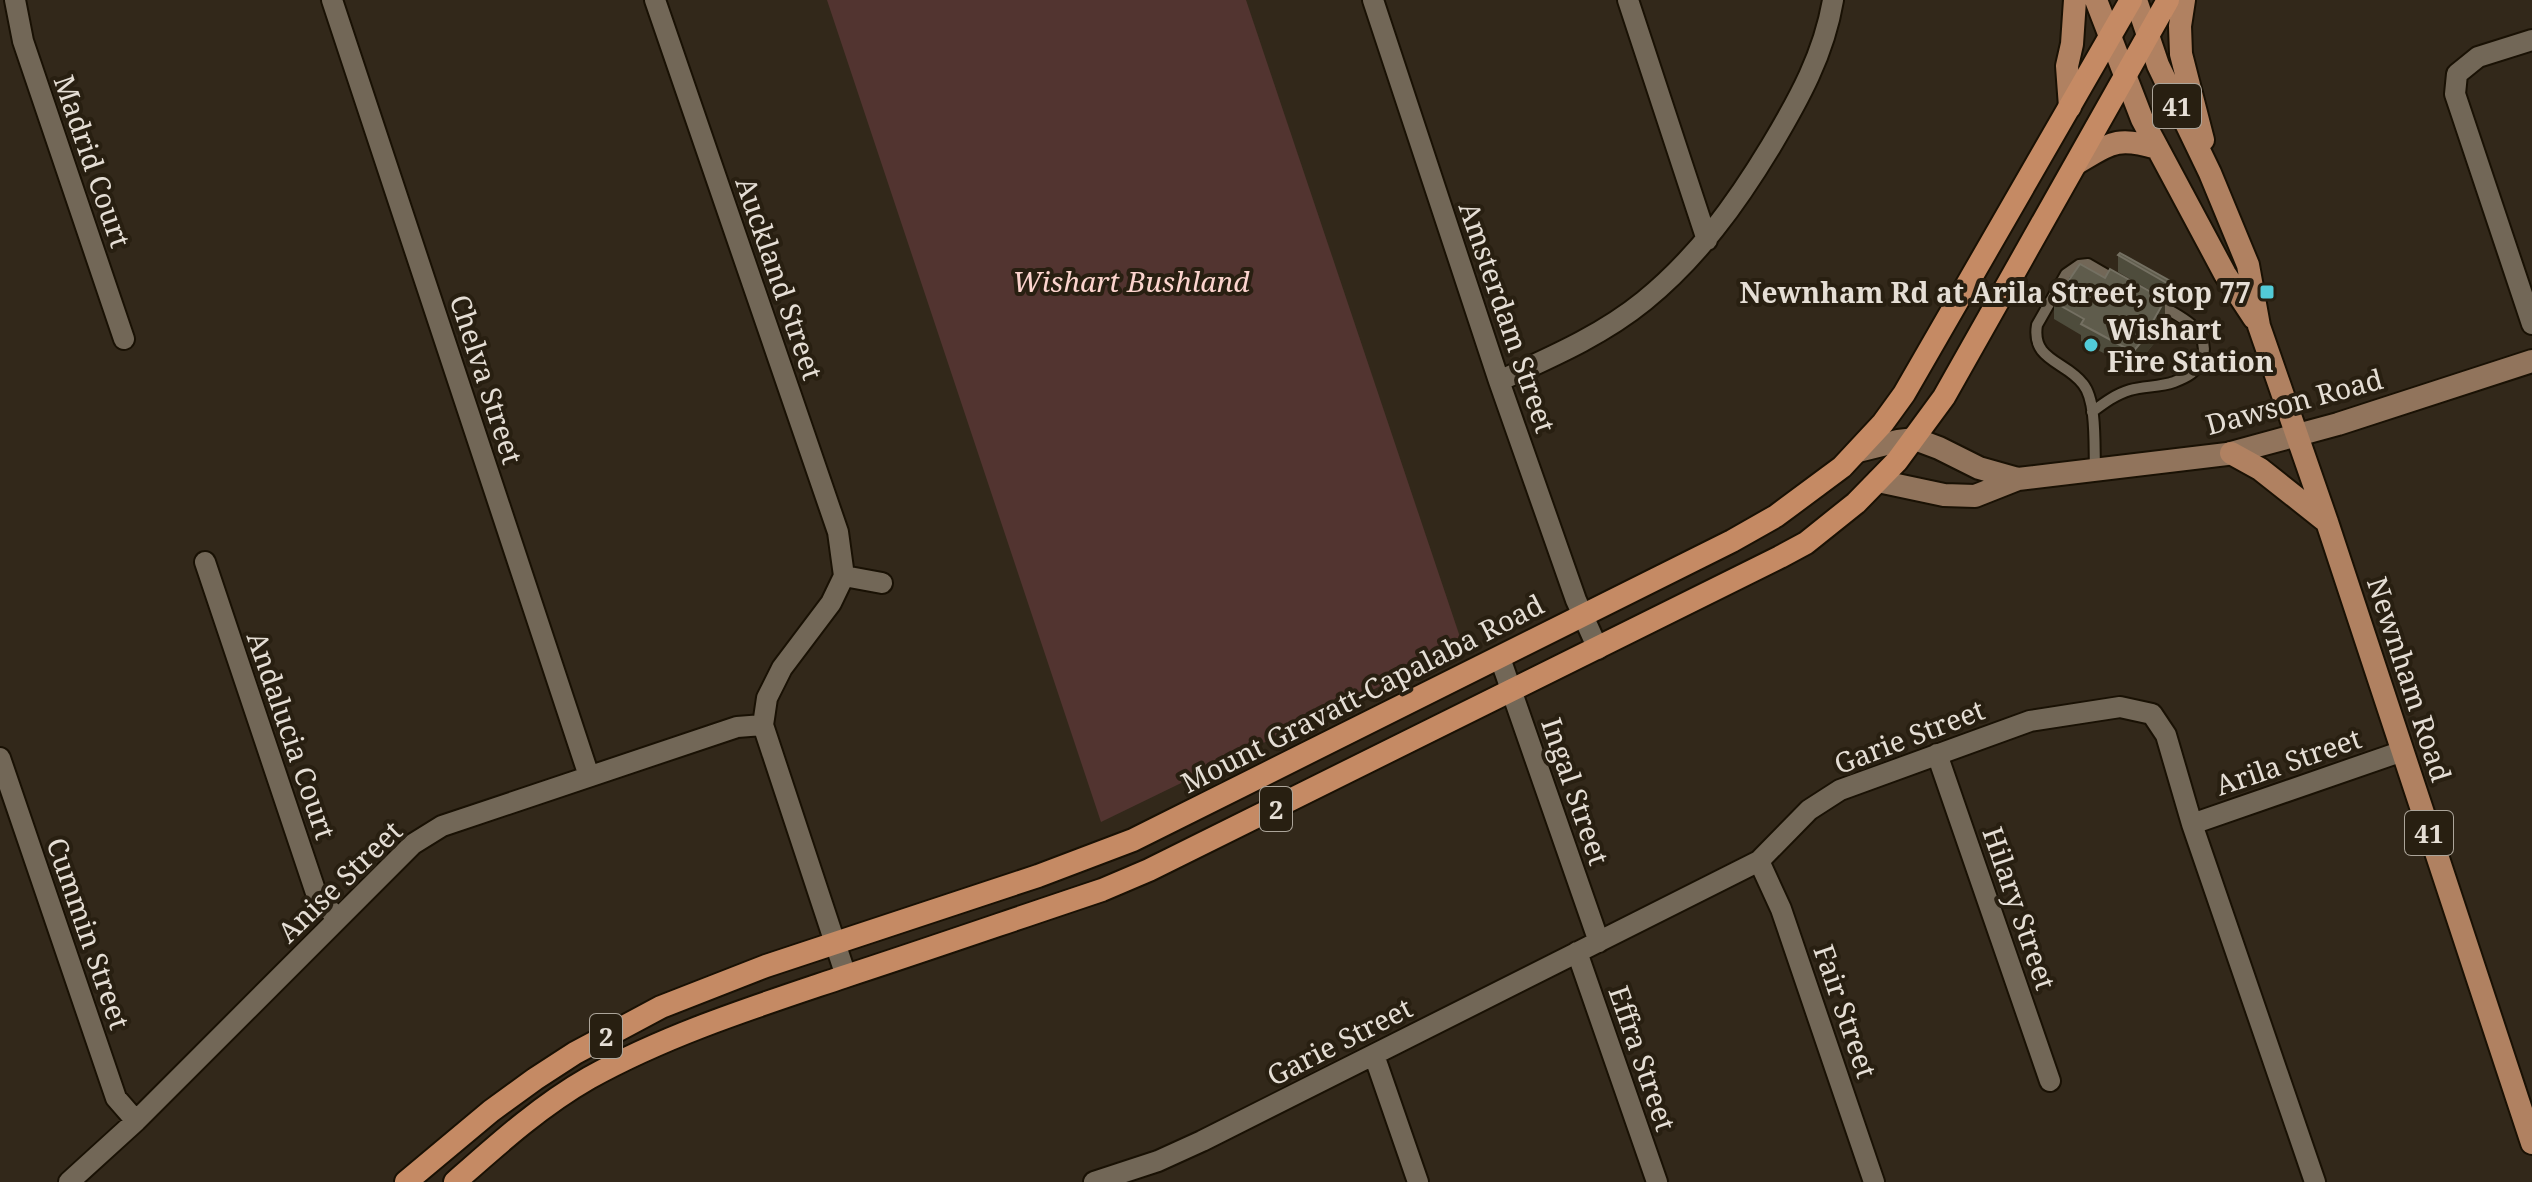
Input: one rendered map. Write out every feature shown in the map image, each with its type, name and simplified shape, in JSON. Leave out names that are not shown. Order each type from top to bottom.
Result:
[{"type":"highway","name":"Mount Gravatt-Capalaba Road","points":[[406,1182],[491,1111],[575,1053],[636,1020],[696,992],[1133,840],[1754,530],[1801,499],[1858,451],[1883,423],[1922,366],[2134,0]]},
{"type":"highway","name":"2","points":[[455,1182],[520,1125],[589,1078],[685,1033],[768,1002],[1102,890],[1149,870],[1806,543],[1878,481],[1915,439],[1944,397],[2168,0]]},
{"type":"main road","points":[[2070,107],[2067,66],[2075,0]]},
{"type":"main road","name":"Newnham Road","points":[[2096,0],[2125,78],[2157,148],[2225,274],[2259,326]]},
{"type":"main road","name":"Newnham Road","points":[[2134,0],[2168,88],[2210,173],[2248,265],[2259,326],[2532,1143]]},
{"type":"main road","points":[[2184,0],[2180,26],[2181,54],[2195,101],[2210,173]]},
{"type":"main road","points":[[2077,163],[2115,142],[2135,141],[2157,148]]},
{"type":"main road","name":"Dawson Road","points":[[1878,481],[1959,497],[1975,496],[2018,479],[2231,453],[2297,436],[2532,361]]},
{"type":"main road","points":[[1858,451],[1915,439]]},
{"type":"main road","name":"Dawson Road","points":[[1915,439],[1979,468],[2018,479]]},
{"type":"main road","points":[[2231,453],[2260,469],[2327,522]]},
{"type":"street","name":"Madrid Court","points":[[15,0],[23,41],[124,339]]},
{"type":"street","name":"Chelva Street","points":[[332,0],[589,776]]},
{"type":"street","name":"Auckland Street","points":[[655,0],[838,532],[844,576]]},
{"type":"street","name":"Amsterdam Street","points":[[1373,0],[1499,381],[1582,616],[1598,649]]},
{"type":"street","points":[[1628,0],[1707,240]]},
{"type":"street","points":[[1499,381],[1568,349],[1643,302],[1707,240],[1752,178],[1796,104],[1814,67],[1829,24],[1833,0]]},
{"type":"street","points":[[2532,40],[2478,57],[2457,74],[2455,94],[2532,324]]},
{"type":"street","name":"Andalucia Court","points":[[205,562],[317,896],[338,919]]},
{"type":"street","points":[[846,976],[763,725],[767,698],[782,668],[831,603],[844,576],[882,583]]},
{"type":"street","name":"Ingal Street","points":[[1500,658],[1599,942]]},
{"type":"street","name":"Garie Street","points":[[1094,1182],[1158,1161],[1202,1141],[1759,861],[1809,810],[1840,790],[2030,721],[2120,707],[2152,714],[2166,735],[2192,824],[2315,1182]]},
{"type":"street","name":"Anise Street","points":[[69,1182],[136,1121],[413,844],[442,826],[589,776],[737,727],[763,725]]},
{"type":"street","name":"Arila Street","points":[[2192,824],[2403,751]]},
{"type":"street","name":"Hilary Street","points":[[1937,754],[2050,1081]]},
{"type":"street","name":"Cummin Street","points":[[0,758],[116,1098],[136,1121]]},
{"type":"street","name":"Fair Street","points":[[1759,861],[1781,909],[1874,1182]]},
{"type":"street","name":"Effra Street","points":[[1577,952],[1657,1182]]},
{"type":"street","points":[[1374,1055],[1418,1182]]},
{"type":"lane","points":[[2095,470],[2089,395],[2083,383],[2043,353],[2036,343],[2037,325],[2073,267],[2088,264],[2125,285]]},
{"type":"lane","points":[[2092,412],[2116,395],[2186,377],[2197,369],[2203,355],[2204,343],[2186,320],[2137,292]]},
{"type":"green space","name":"Wishart Bushland","points":[[827,0],[1246,0],[1463,646],[1101,822]]},
{"type":"building","points":[[2120,253],[2174,283],[2172,286],[2118,255]]},
{"type":"building","points":[[2080,264],[2105,278],[2110,269],[2165,300],[2153,321],[2156,324],[2133,352],[2081,324],[2084,319],[2054,302]]},
{"type":"place","name":"Newnham Rd at Arila Street, stop 77","points":[[2267,292]]},
{"type":"place","name":"Wishart Fire Station","points":[[2091,345]]}]
